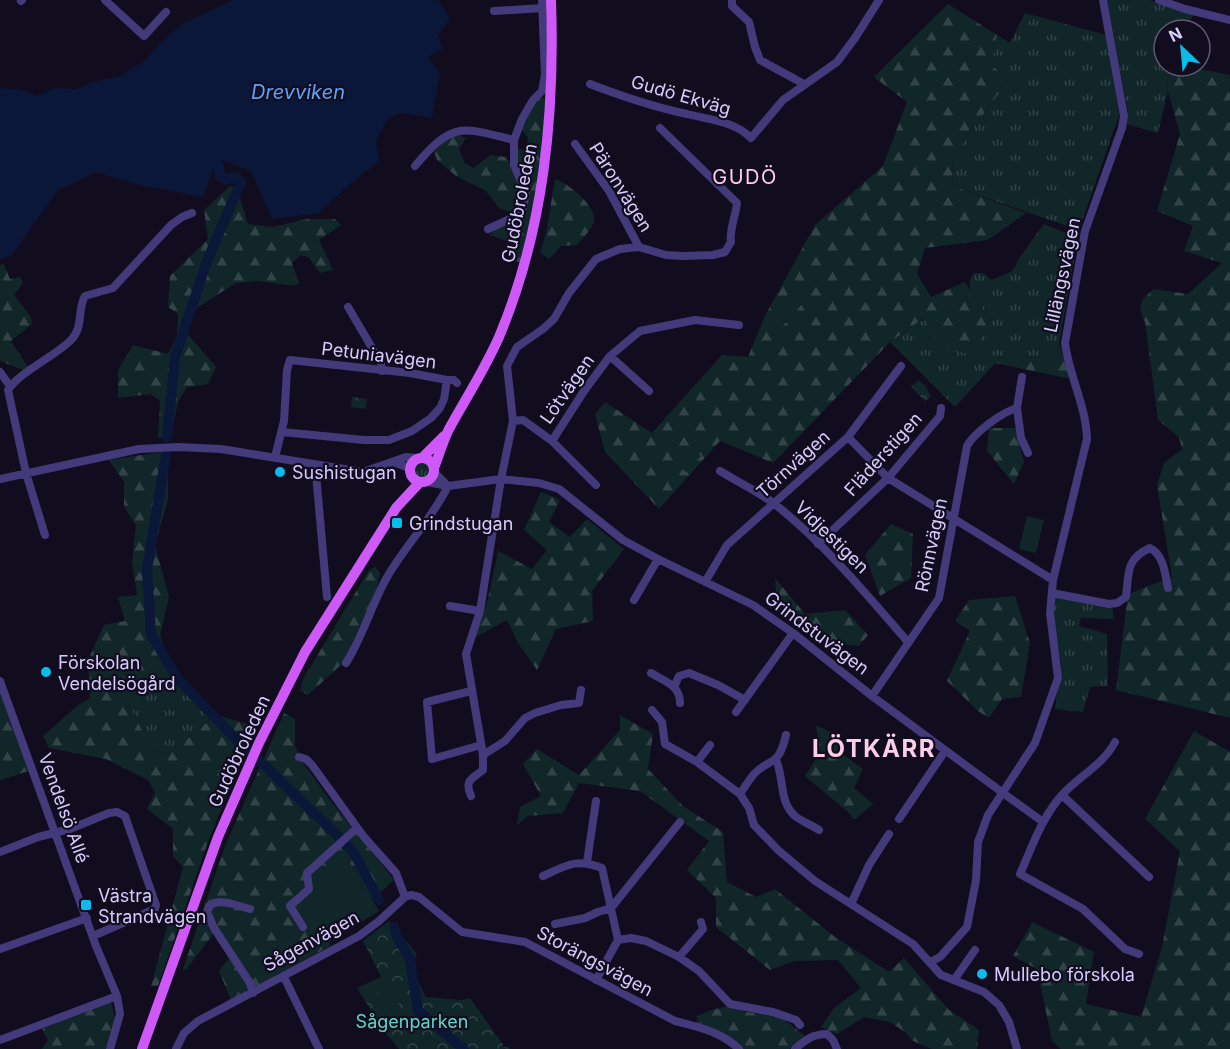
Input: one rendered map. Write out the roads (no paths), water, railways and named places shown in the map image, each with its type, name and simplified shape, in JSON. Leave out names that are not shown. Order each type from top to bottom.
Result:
[{"type":"main road","name":"Gudöbroleden","points":[[434,470],[448,431],[485,368],[499,335],[518,286],[532,238],[543,178],[550,118],[553,59],[545,3]]},
{"type":"main road","name":"Gudöbroleden","points":[[420,458],[448,431]]},
{"type":"main road","points":[[420,458],[430,461],[434,470],[433,476],[423,482],[414,480],[410,470],[411,464],[420,458]]},
{"type":"main road","name":"Gudöbroleden","points":[[142,1049],[218,837],[259,743],[305,652],[396,508],[410,470]]},
{"type":"main road","name":"Gudöbroleden","points":[[396,508],[423,482]]},
{"type":"main road","name":"Gudöbroleden","points":[[149,1049],[151,1027]]},
{"type":"street","points":[[105,0],[144,36],[166,12]]},
{"type":"street","points":[[732,0],[732,6],[749,22],[760,60],[804,84]]},
{"type":"street","name":"Gudö Ekväg","points":[[590,84],[677,112],[713,119],[744,131],[751,138],[783,100],[837,62],[879,0]]},
{"type":"street","name":"Lillängsvägen","points":[[930,962],[940,957],[967,927],[976,880],[978,842],[988,815],[1035,743],[1058,678],[1050,613],[1053,580],[1087,439],[1087,421],[1067,357],[1065,343],[1085,231],[1122,128],[1124,116],[1103,0]]},
{"type":"street","points":[[1159,0],[1230,20]]},
{"type":"street","points":[[488,229],[514,217],[523,208],[526,193],[514,165],[514,140],[533,100],[543,91],[545,75],[545,3],[494,12]]},
{"type":"street","points":[[471,796],[467,787],[469,782],[483,770],[483,755],[466,654],[480,611],[501,479],[513,421],[507,366],[517,346],[554,319],[568,293],[596,259],[620,249],[639,247],[666,255],[713,255],[725,252],[731,242],[730,234],[736,214],[736,203],[660,129]]},
{"type":"street","points":[[415,166],[436,142],[450,133],[463,130],[514,140]]},
{"type":"street","name":"Päronvägen","points":[[575,144],[609,191],[639,247]]},
{"type":"street","points":[[45,534],[26,473],[8,390],[10,386],[73,339],[81,321],[85,296],[113,288],[171,225],[192,213]]},
{"type":"street","points":[[348,307],[381,363],[382,371]]},
{"type":"street","name":"Lötvägen","points":[[552,441],[579,398],[610,356],[640,331],[694,320],[739,325]]},
{"type":"street","name":"Lötvägen","points":[[610,356],[649,391]]},
{"type":"street","name":"Petuniavägen","points":[[275,457],[282,432],[287,370],[290,360],[447,380],[440,408],[424,424],[389,440],[374,441],[282,432]]},
{"type":"street","name":"Törnvägen","points":[[705,582],[727,545],[848,437],[901,366]]},
{"type":"street","points":[[0,372],[10,386]]},
{"type":"street","points":[[1022,377],[1017,408],[1021,438],[1028,453]]},
{"type":"street","points":[[447,380],[454,380],[458,383]]},
{"type":"street","name":"Fläderstigen","points":[[818,544],[888,478],[940,416],[941,408]]},
{"type":"street","name":"Rönnvägen","points":[[872,696],[939,598],[970,440],[1008,410],[1017,408]]},
{"type":"street","points":[[513,421],[524,420],[552,441],[596,485]]},
{"type":"street","points":[[848,437],[888,478],[1053,580]]},
{"type":"street","points":[[0,479],[84,459],[139,449],[178,447],[221,449],[363,472],[406,457],[420,458]]},
{"type":"street","points":[[393,462],[410,470]]},
{"type":"street","points":[[319,465],[316,474],[327,597]]},
{"type":"street","points":[[346,663],[362,634],[375,599],[388,576],[448,486],[434,470]]},
{"type":"street","name":"Vidjestigen","points":[[720,471],[775,504],[851,577],[908,642]]},
{"type":"street","name":"Grindstuvägen","points":[[423,482],[448,486],[501,479],[539,483],[559,489],[623,540],[658,560],[753,605],[793,633],[945,751],[1043,822]]},
{"type":"street","points":[[1052,593],[1109,604],[1117,603],[1126,597],[1128,569],[1138,553],[1150,548],[1157,552],[1164,567],[1168,588]]},
{"type":"street","points":[[634,600],[658,560]]},
{"type":"street","points":[[450,606],[480,611]]},
{"type":"street","points":[[736,712],[793,633]]},
{"type":"street","points":[[651,673],[674,687],[680,694],[680,703]]},
{"type":"street","points":[[674,687],[679,676],[689,673],[745,700]]},
{"type":"street","name":"Vendelsö Allé","points":[[0,681],[117,996],[120,1014],[110,1049]]},
{"type":"street","points":[[483,755],[505,741],[525,718],[535,712],[579,703],[581,690]]},
{"type":"street","points":[[471,691],[427,702],[432,759],[481,745]]},
{"type":"street","points":[[652,710],[662,722],[665,744],[698,762],[740,794],[749,808],[754,825],[778,850],[815,882],[913,944],[941,975],[984,992],[999,1005],[1009,1022],[1017,1049]]},
{"type":"street","points":[[740,794],[755,773],[776,760],[786,735]]},
{"type":"street","points":[[1115,742],[1109,754],[1062,795],[1043,822],[1020,874],[1083,909],[1125,949],[1139,954]]},
{"type":"street","points":[[698,762],[710,745]]},
{"type":"street","points":[[899,819],[945,751]]},
{"type":"street","points":[[299,758],[306,759],[312,765],[357,828],[396,873],[405,897]]},
{"type":"street","points":[[776,760],[781,771],[785,801],[794,815],[819,830]]},
{"type":"street","points":[[1062,795],[1149,877]]},
{"type":"street","points":[[587,862],[596,801]]},
{"type":"street","points":[[0,852],[109,813],[117,812],[125,816],[156,905],[155,909],[93,936]]},
{"type":"street","points":[[555,924],[585,918],[611,908],[680,822]]},
{"type":"street","points":[[303,927],[290,906],[308,891],[307,873],[357,828]]},
{"type":"street","points":[[851,904],[869,865],[889,834]]},
{"type":"street","points":[[543,876],[569,864],[587,862],[602,868],[618,940],[596,981]]},
{"type":"street","name":"Storängsvägen","points":[[405,897],[411,895],[419,897],[462,932],[525,942],[675,1021],[702,1028],[728,1039],[739,1049]]},
{"type":"street","name":"Sågenvägen","points":[[176,1049],[184,1033],[198,1021],[359,936],[405,897]]},
{"type":"street","points":[[250,909],[219,902],[211,904],[207,912],[209,920],[250,983],[253,993]]},
{"type":"street","points":[[0,949],[87,918]]},
{"type":"street","points":[[679,957],[703,928],[701,922]]},
{"type":"street","points":[[618,940],[631,938],[646,941],[679,957],[699,971],[730,1004],[773,1012],[795,1020],[800,1025]]},
{"type":"street","points":[[954,980],[975,950]]},
{"type":"street","points":[[284,977],[319,1049]]},
{"type":"street","points":[[0,1040],[117,996]]},
{"type":"street","points":[[795,1049],[818,1034],[827,1034],[837,1049]]},
{"type":"water","name":"Drevviken","points":[[233,0],[438,0],[450,19],[438,35],[443,49],[428,57],[440,74],[432,118],[402,113],[388,118],[376,141],[379,161],[319,213],[272,219],[251,171],[222,160],[213,168],[204,197],[143,186],[96,172],[58,190],[12,255],[0,259],[0,88],[22,90],[37,96],[56,88],[77,89],[93,82],[121,76],[144,61],[182,24]]},
{"type":"waterway","points":[[167,437],[175,357],[207,261],[241,182],[236,177],[226,179],[220,176],[218,163]]},
{"type":"waterway","points":[[166,455],[147,569],[151,634],[177,678],[249,753]]},
{"type":"waterway","points":[[261,762],[340,838]]},
{"type":"waterway","points":[[345,843],[354,853],[379,900]]},
{"type":"waterway","points":[[394,927],[410,959],[418,1011],[464,1049]]},
{"type":"place","name":"Sushistugan","points":[[280,472]]},
{"type":"place","name":"Grindstugan","points":[[397,523]]},
{"type":"place","name":"Förskolan Vendelsögård","points":[[46,672]]},
{"type":"place","name":"Västra Strandvägen","points":[[86,905]]},
{"type":"place","name":"Mullebo förskola","points":[[982,974]]},
{"type":"district","name":"GUDÖ","points":[[745,177]]},
{"type":"district","name":"LÖTKÄRR","points":[[874,748]]},
{"type":"park label","name":"Sågenparken","points":[[412,1021]]}]
